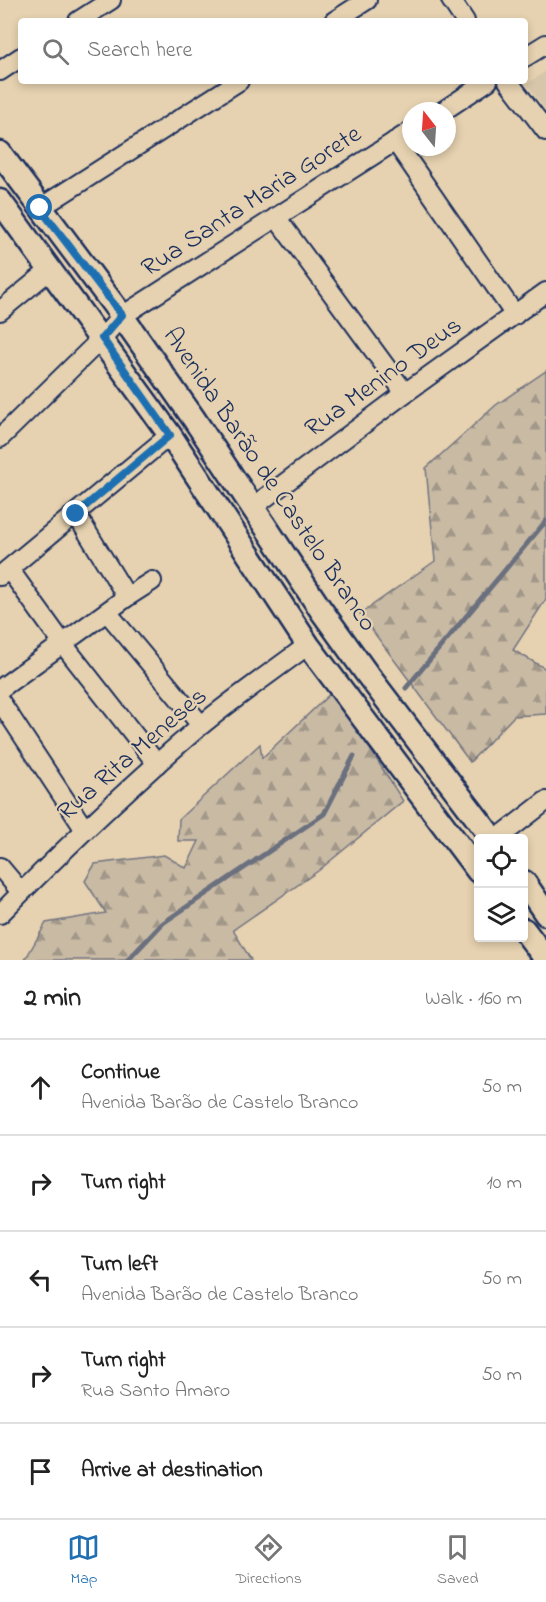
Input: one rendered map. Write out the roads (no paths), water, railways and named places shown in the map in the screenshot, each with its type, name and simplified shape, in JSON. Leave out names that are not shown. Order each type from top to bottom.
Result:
[{"type":"main road","name":"Avenida Barão de Castelo Branco","points":[[0,153],[122,315],[321,610],[489,834]]},
{"type":"main road","points":[[0,201],[102,338],[170,435],[308,645],[474,859]]},
{"type":"main road","points":[[528,888],[546,914]]},
{"type":"main road","points":[[528,935],[546,959]]},
{"type":"street","points":[[83,18],[111,0]]},
{"type":"street","points":[[339,18],[367,0]]},
{"type":"street","points":[[451,0],[463,18]]},
{"type":"street","points":[[528,55],[546,44]]},
{"type":"street","points":[[0,71],[18,59]]},
{"type":"street","points":[[40,208],[234,84]]},
{"type":"street","points":[[456,102],[484,84]]},
{"type":"street","points":[[510,84],[546,131]]},
{"type":"street","name":"Rua Santa Maria Gorete","points":[[0,438],[102,338],[122,315],[402,137]]},
{"type":"street","points":[[395,141],[515,315]]},
{"type":"street","points":[[276,217],[405,393]]},
{"type":"street","points":[[0,311],[51,269]]},
{"type":"street","name":"Rua Menino Deus","points":[[253,507],[405,393],[546,292]]},
{"type":"street","points":[[157,764],[4,572],[170,435]]},
{"type":"street","points":[[76,514],[127,597]]},
{"type":"street","points":[[0,689],[152,581]]},
{"type":"street","points":[[107,612],[201,725]]},
{"type":"street","name":"Rua Rita Meneses","points":[[0,914],[85,830],[201,725],[308,645]]},
{"type":"street","points":[[0,701],[85,830]]},
{"type":"street","points":[[503,834],[546,801]]},
{"type":"street","points":[[0,867],[21,892]]},
{"type":"waterway","points":[[406,688],[546,521]]},
{"type":"waterway","points":[[128,960],[163,923],[324,814],[354,756]]}]
